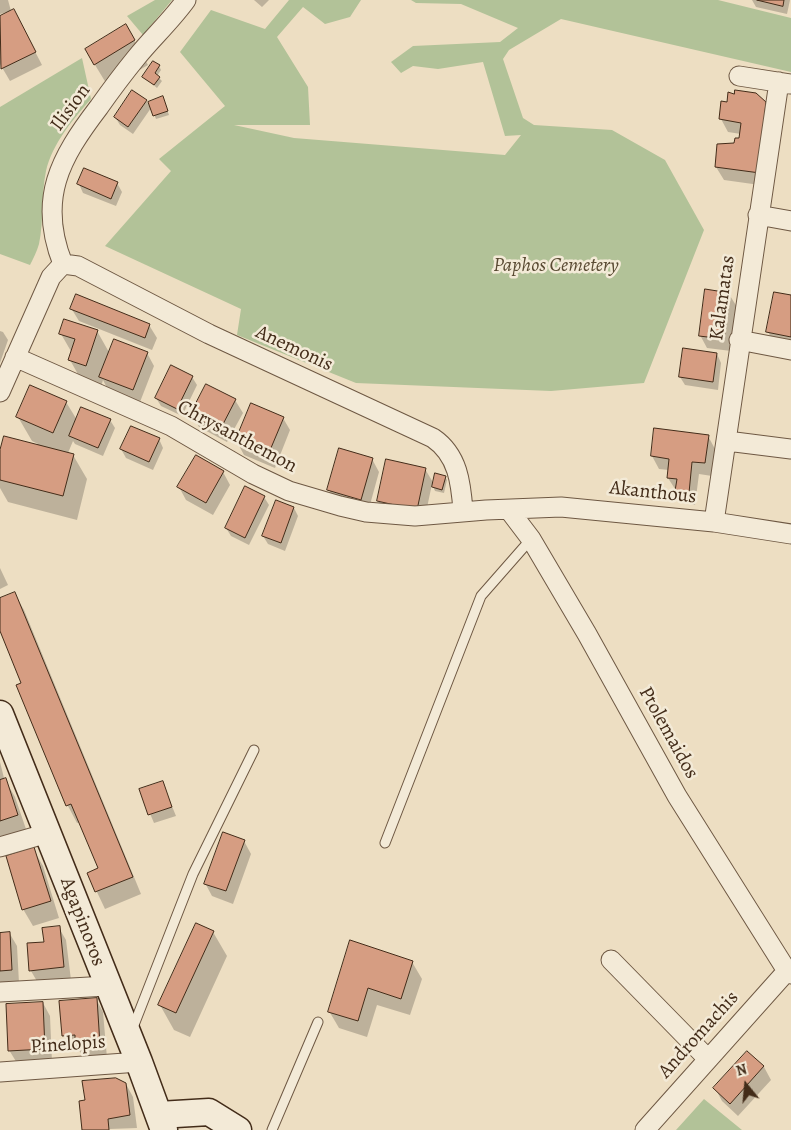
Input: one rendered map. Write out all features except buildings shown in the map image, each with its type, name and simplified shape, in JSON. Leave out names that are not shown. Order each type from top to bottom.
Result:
[{"type":"main road","name":"Agapinoros","points":[[0,714],[107,986],[139,1062],[161,1123]]},
{"type":"main road","points":[[161,1123],[210,1112],[238,1130]]},
{"type":"street","name":"Ilision","points":[[63,264],[56,246],[53,222],[54,188],[64,158],[136,58],[186,0]]},
{"type":"street","name":"Kalamatas","points":[[714,522],[758,215],[785,83],[739,76]]},
{"type":"street","points":[[758,215],[791,221]]},
{"type":"street","points":[[0,392],[51,276],[63,264]]},
{"type":"street","name":"Anemonis","points":[[63,264],[78,266],[209,334],[433,438],[443,445],[453,458],[459,479],[463,511]]},
{"type":"street","points":[[739,340],[791,350]]},
{"type":"street","name":"Chrysanthemon","points":[[14,357],[171,426],[253,474],[289,491],[340,506],[383,514],[415,516],[463,511],[510,510]]},
{"type":"street","points":[[727,441],[791,449]]},
{"type":"street","name":"Akanthous","points":[[510,510],[561,507],[714,522],[791,534]]},
{"type":"street","name":"Ptolemaidos","points":[[510,510],[531,539],[588,634],[677,796],[789,972]]},
{"type":"street","points":[[0,847],[48,833]]},
{"type":"street","points":[[611,960],[707,1058]]},
{"type":"street","name":"Andromachis","points":[[645,1130],[707,1058],[789,972]]},
{"type":"street","points":[[0,992],[107,986]]},
{"type":"street","name":"Pinelopis","points":[[0,1072],[139,1062]]},
{"type":"lane","points":[[385,842],[481,596],[531,539]]},
{"type":"lane","points":[[129,1037],[193,874],[254,750]]},
{"type":"lane","points":[[272,1130],[318,1022]]},
{"type":"green space","points":[[155,0],[172,0],[143,35],[127,16]]},
{"type":"green space","name":"Paphos Cemetery","points":[[289,0],[361,0],[350,17],[325,24],[303,7],[277,37],[308,87],[310,125],[234,125],[294,138],[505,155],[521,135],[505,136],[483,62],[438,69],[413,66],[401,73],[391,62],[413,46],[500,42],[518,28],[461,4],[416,3],[411,0],[718,0],[791,18],[791,72],[561,19],[509,50],[503,59],[523,118],[534,125],[612,130],[665,160],[704,230],[644,383],[551,391],[356,383],[237,335],[241,309],[105,246],[171,171],[159,159],[225,106],[180,52],[211,10],[265,29]]},
{"type":"green space","points":[[82,58],[91,99],[64,132],[49,161],[44,180],[42,226],[39,244],[30,265],[0,254],[0,107]]},
{"type":"green space","points":[[704,1099],[742,1130],[676,1130]]}]
